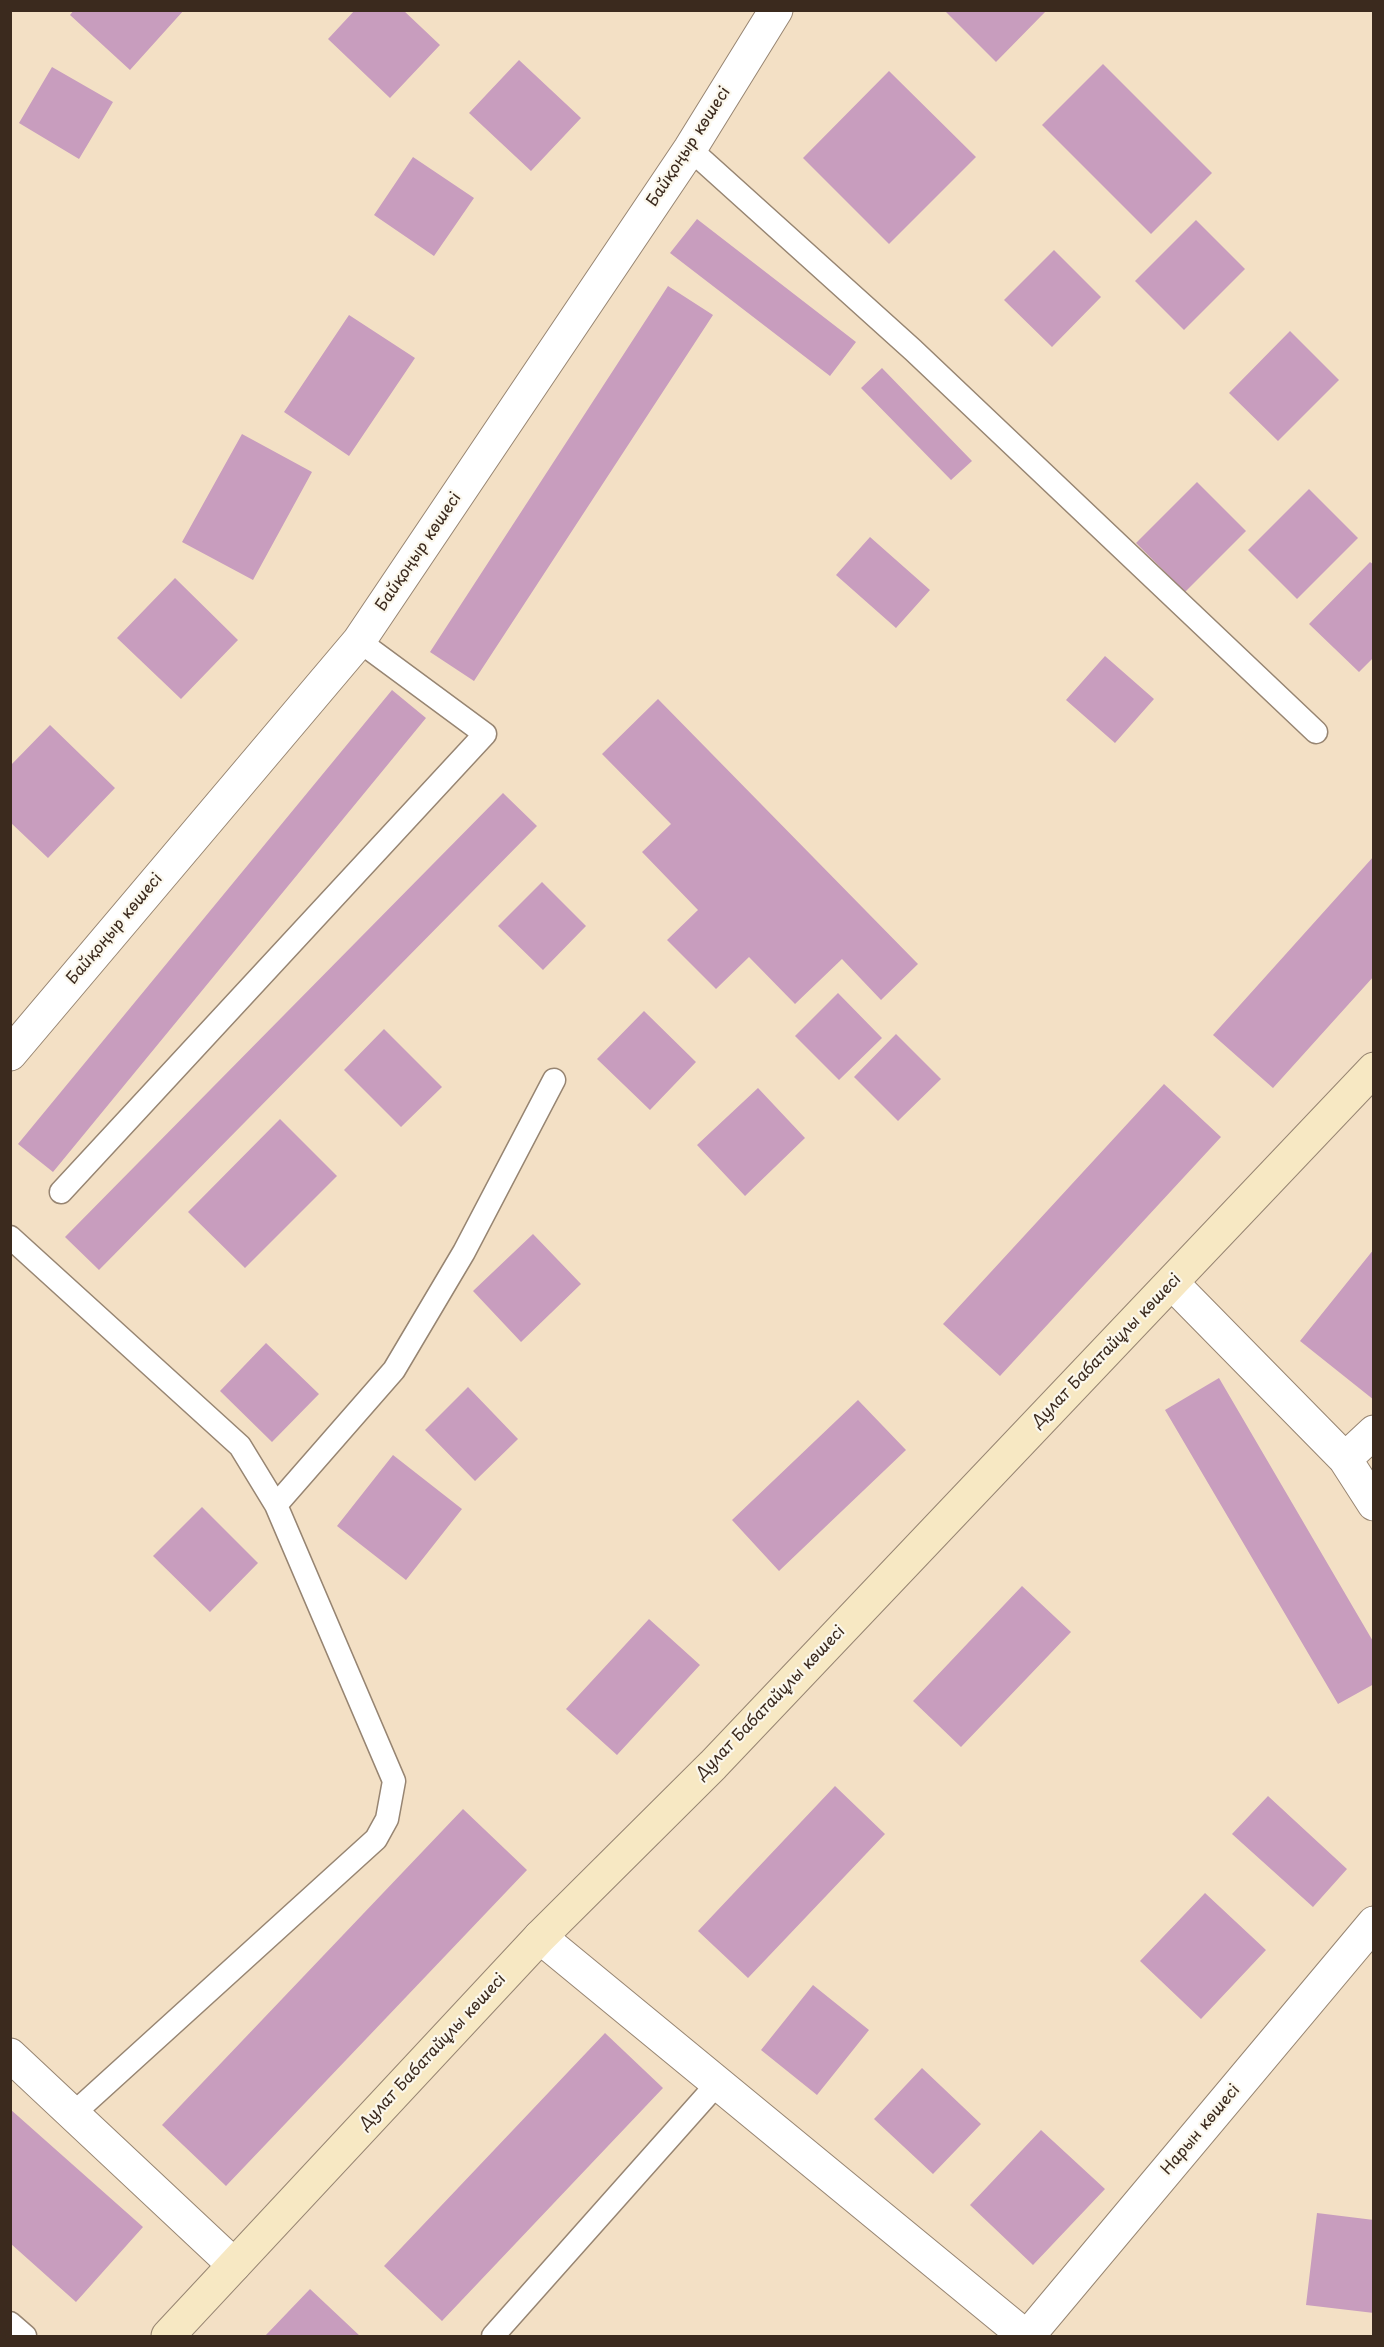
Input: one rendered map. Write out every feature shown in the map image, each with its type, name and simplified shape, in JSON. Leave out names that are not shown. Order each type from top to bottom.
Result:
[{"type":"street","name":"Байқоңыр көшесі","points":[[10,1054],[359,641],[690,149],[776,10]]},
{"type":"street","name":"Дулат Бабатайұлы көшесі","points":[[168,2337],[540,1937],[713,1765],[1374,1069]]},
{"type":"street","points":[[1172,1283],[1345,1459],[1374,1504]]},
{"type":"street","points":[[1345,1459],[1374,1432]]},
{"type":"street","name":"Нарын көшесі","points":[[1026,2337],[1374,1923]]},
{"type":"street","points":[[540,1937],[1026,2337]]},
{"type":"street","points":[[10,2055],[234,2265]]},
{"type":"lane","points":[[690,149],[913,350],[1316,732]]},
{"type":"lane","points":[[61,1192],[485,734],[359,641]]},
{"type":"lane","points":[[276,1505],[394,1370],[464,1252],[554,1080]]},
{"type":"lane","points":[[10,1237],[240,1446],[276,1505],[394,1781],[387,1819],[376,1839],[73,2114]]},
{"type":"lane","points":[[493,2337],[717,2084]]},
{"type":"lane","points":[[10,2323],[25,2337]]},
{"type":"building","points":[[74,10],[184,10],[130,70],[70,15]]},
{"type":"building","points":[[355,10],[403,10],[440,45],[390,98],[328,39]]},
{"type":"building","points":[[944,10],[1047,10],[996,62]]},
{"type":"building","points":[[519,60],[581,118],[531,171],[469,113]]},
{"type":"building","points":[[1103,64],[1212,173],[1151,234],[1042,125]]},
{"type":"building","points":[[52,67],[113,102],[79,159],[19,123]]},
{"type":"building","points":[[889,71],[976,157],[889,244],[803,158]]},
{"type":"building","points":[[413,157],[474,198],[434,256],[374,215]]},
{"type":"building","points":[[697,219],[856,342],[830,376],[670,253]]},
{"type":"building","points":[[1196,220],[1245,269],[1184,330],[1135,281]]},
{"type":"building","points":[[1054,250],[1101,297],[1052,347],[1004,300]]},
{"type":"building","points":[[668,286],[713,315],[474,681],[430,652]]},
{"type":"building","points":[[349,315],[415,358],[349,456],[284,412]]},
{"type":"building","points":[[1290,331],[1339,380],[1278,441],[1229,393]]},
{"type":"building","points":[[882,368],[972,461],[951,480],[861,388]]},
{"type":"building","points":[[242,434],[312,472],[253,580],[182,542]]},
{"type":"building","points":[[1197,482],[1246,531],[1185,592],[1136,543]]},
{"type":"building","points":[[1309,489],[1358,538],[1297,599],[1248,550]]},
{"type":"building","points":[[870,537],[930,590],[896,628],[836,575]]},
{"type":"building","points":[[1370,562],[1374,565],[1374,657],[1359,672],[1309,624]]},
{"type":"building","points":[[175,578],[238,640],[181,699],[117,638]]},
{"type":"building","points":[[1105,656],[1154,699],[1115,743],[1066,700]]},
{"type":"building","points":[[392,690],[426,718],[53,1172],[18,1144]]},
{"type":"building","points":[[658,699],[918,964],[881,1000],[842,959],[795,1004],[749,957],[716,989],[667,940],[698,910],[642,852],[671,824],[602,754]]},
{"type":"building","points":[[50,725],[115,788],[48,858],[10,822],[10,766]]},
{"type":"building","points":[[503,793],[537,826],[99,1270],[65,1237]]},
{"type":"building","points":[[1374,856],[1374,976],[1273,1088],[1213,1035]]},
{"type":"building","points":[[542,882],[586,926],[543,970],[498,926]]},
{"type":"building","points":[[838,993],[882,1038],[839,1080],[795,1036]]},
{"type":"building","points":[[644,1011],[696,1062],[650,1110],[597,1059]]},
{"type":"building","points":[[384,1029],[442,1087],[401,1127],[344,1070]]},
{"type":"building","points":[[896,1034],[941,1079],[898,1121],[854,1077]]},
{"type":"building","points":[[1164,1084],[1221,1137],[1000,1376],[943,1324]]},
{"type":"building","points":[[758,1088],[805,1138],[745,1196],[697,1145]]},
{"type":"building","points":[[280,1119],[337,1176],[245,1268],[188,1212]]},
{"type":"building","points":[[533,1234],[581,1284],[521,1342],[473,1291]]},
{"type":"building","points":[[1374,1249],[1374,1400],[1300,1341]]},
{"type":"building","points":[[266,1343],[319,1394],[272,1442],[220,1391]]},
{"type":"building","points":[[1219,1378],[1374,1643],[1374,1684],[1338,1704],[1165,1410]]},
{"type":"building","points":[[468,1387],[518,1439],[475,1481],[425,1430]]},
{"type":"building","points":[[858,1400],[906,1450],[779,1571],[732,1520]]},
{"type":"building","points":[[393,1455],[462,1509],[406,1580],[337,1526]]},
{"type":"building","points":[[202,1507],[258,1563],[210,1612],[153,1556]]},
{"type":"building","points":[[1022,1586],[1071,1632],[961,1747],[913,1701]]},
{"type":"building","points":[[649,1619],[700,1665],[617,1755],[566,1709]]},
{"type":"building","points":[[835,1786],[885,1834],[748,1978],[698,1931]]},
{"type":"building","points":[[1268,1796],[1347,1869],[1313,1907],[1232,1834]]},
{"type":"building","points":[[463,1809],[527,1870],[226,2186],[162,2125]]},
{"type":"building","points":[[1205,1893],[1266,1950],[1201,2019],[1140,1961]]},
{"type":"building","points":[[813,1985],[869,2030],[817,2095],[761,2050]]},
{"type":"building","points":[[605,2033],[663,2088],[442,2321],[384,2266]]},
{"type":"building","points":[[922,2068],[981,2124],[933,2174],[874,2119]]},
{"type":"building","points":[[10,2109],[143,2227],[76,2302],[10,2243]]},
{"type":"building","points":[[1041,2130],[1105,2189],[1033,2265],[970,2205]]},
{"type":"building","points":[[1317,2213],[1374,2220],[1374,2313],[1306,2305]]},
{"type":"building","points":[[310,2289],[360,2336],[265,2336]]}]
